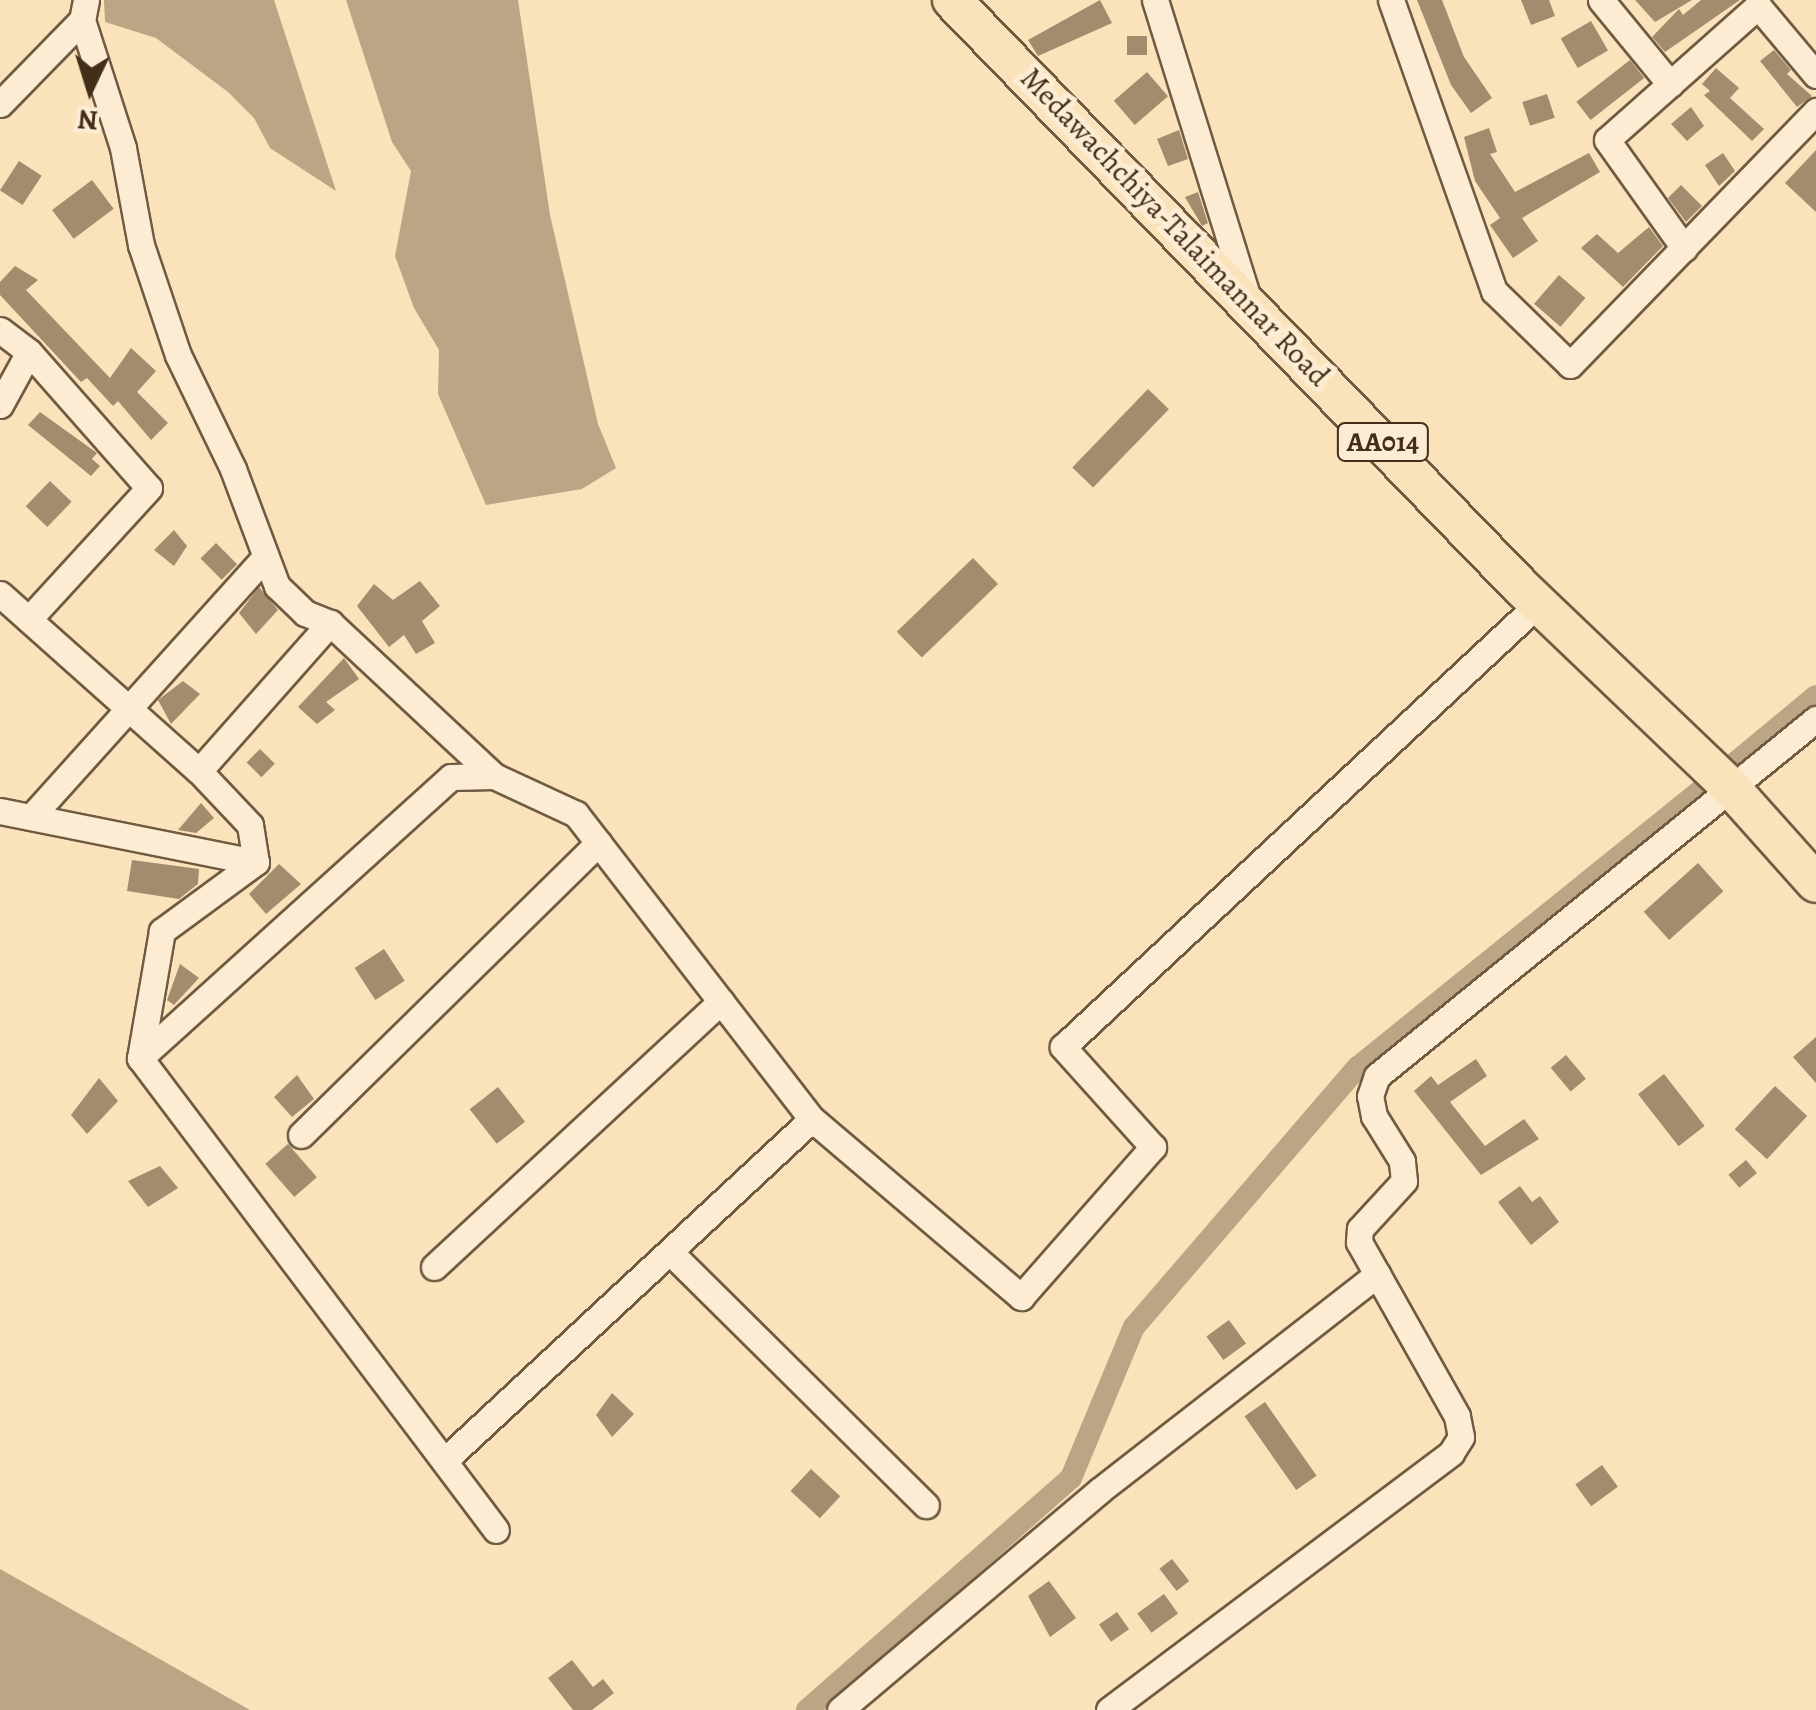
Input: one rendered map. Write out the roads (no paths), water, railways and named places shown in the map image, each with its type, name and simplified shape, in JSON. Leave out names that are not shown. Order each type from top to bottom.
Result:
[{"type":"highway","name":"Medawachchiya-Talaimannar Road","points":[[952,0],[1250,302],[1538,604],[1731,788],[1816,883]]},
{"type":"street","points":[[1156,0],[1250,302]]},
{"type":"street","points":[[1391,0],[1494,290],[1570,366],[1816,111]]},
{"type":"street","points":[[1601,0],[1670,84]]},
{"type":"street","points":[[1684,248],[1607,140],[1758,6],[1816,75]]},
{"type":"street","points":[[0,104],[84,10]]},
{"type":"street","points":[[84,10],[123,148],[141,245],[178,355],[233,469],[263,558],[277,586],[305,613],[330,622],[494,776],[576,814],[812,1119],[1021,1297],[1153,1146],[1063,1047],[1538,604]]},
{"type":"street","points":[[0,330],[29,352],[149,488],[28,619]]},
{"type":"street","points":[[0,404],[29,352]]},
{"type":"street","points":[[31,817],[263,558]]},
{"type":"street","points":[[0,594],[200,771],[250,825],[256,862]]},
{"type":"street","points":[[200,771],[330,622]]},
{"type":"street","points":[[1109,1710],[1451,1453],[1461,1438],[1458,1416],[1359,1242],[1360,1228],[1404,1180],[1402,1161],[1374,1116],[1370,1096],[1377,1076],[1816,719]]},
{"type":"street","points":[[140,1058],[451,777],[494,776]]},
{"type":"street","points":[[0,811],[256,862]]},
{"type":"street","points":[[301,1135],[598,844]]},
{"type":"street","points":[[256,862],[162,931],[140,1058],[496,1530]]},
{"type":"street","points":[[434,1267],[721,1001]]},
{"type":"street","points":[[444,1461],[812,1119]]},
{"type":"street","points":[[670,1252],[926,1505]]},
{"type":"street","points":[[840,1710],[1099,1490],[1378,1274]]},
{"type":"waterway","points":[[1735,763],[1816,696]]},
{"type":"waterway","points":[[807,1710],[1071,1478],[1134,1327],[1358,1067],[1703,789]]}]
